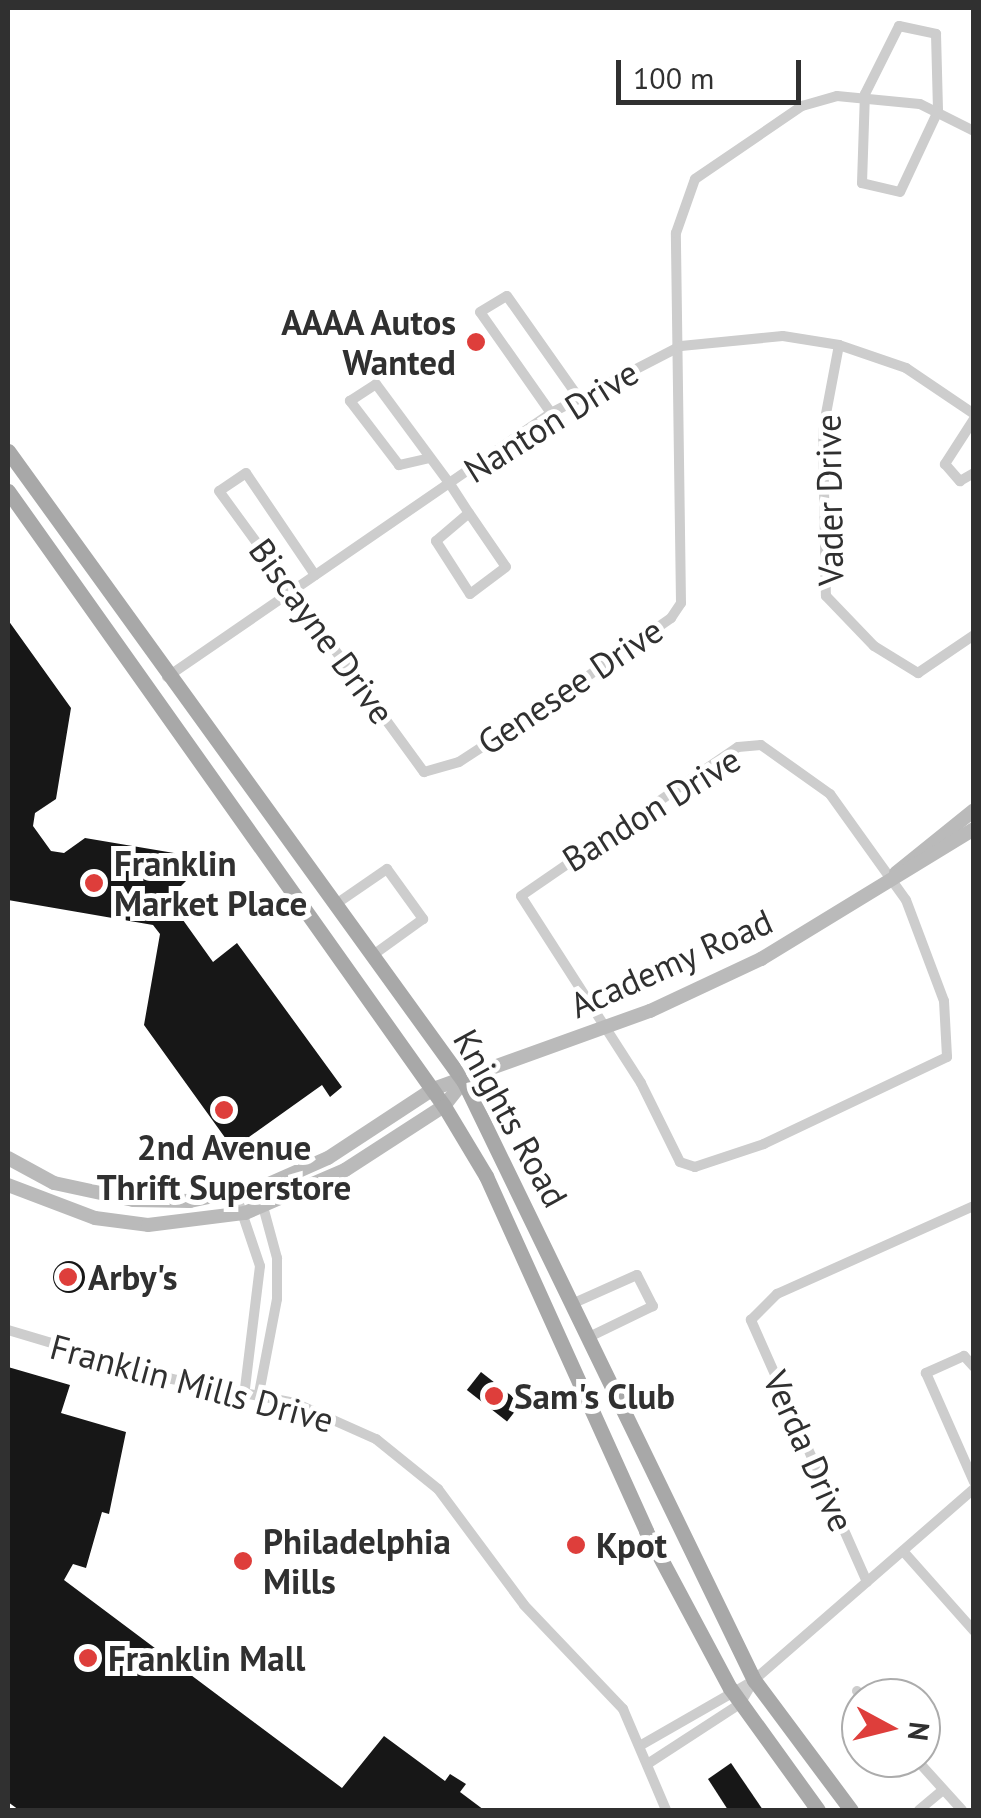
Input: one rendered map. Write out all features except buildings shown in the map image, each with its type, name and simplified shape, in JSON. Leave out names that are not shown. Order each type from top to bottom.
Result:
[{"type":"main road","name":"Knights Road","points":[[8,452],[166,678],[464,1082],[754,1680],[851,1810]]},
{"type":"main road","name":"Knights Road","points":[[8,491],[433,1088],[486,1176],[564,1348],[730,1688],[818,1810]]},
{"type":"main road","points":[[564,1348],[589,1337]]},
{"type":"street","points":[[899,26],[936,34],[938,110],[900,192],[862,183],[865,94],[899,26]]},
{"type":"street","points":[[865,94],[938,110],[974,131]]},
{"type":"street","name":"Genesee Drive","points":[[420,767],[459,762],[671,618],[680,603],[681,207],[695,179],[802,106],[865,94]]},
{"type":"street","points":[[551,413],[480,312],[507,296],[579,398]]},
{"type":"street","name":"Nanton Drive","points":[[166,678],[551,413],[681,346],[783,336],[838,344],[906,368],[974,416]]},
{"type":"street","name":"Vader Drive","points":[[838,344],[823,430],[826,596],[874,646],[918,672],[974,634]]},
{"type":"street","points":[[430,458],[398,465],[350,401],[376,384],[450,484],[469,512],[506,567],[470,594],[436,541],[469,512]]},
{"type":"street","points":[[974,416],[945,458],[956,479],[974,474]]},
{"type":"street","name":"Biscayne Drive","points":[[316,575],[246,472],[222,495],[420,767]]},
{"type":"street","name":"Bandon Drive","points":[[761,744],[830,794],[892,878],[928,946],[944,1001],[950,1039],[942,1061],[732,1158],[695,1167],[680,1162],[605,1027],[522,895],[738,747],[761,744]]},
{"type":"street","name":"Academy Road","points":[[892,878],[914,852],[974,810]]},
{"type":"street","name":"Academy Road","points":[[433,1088],[464,1082],[605,1027],[761,959],[974,829]]},
{"type":"street","points":[[336,904],[387,869],[396,881],[423,919],[373,955]]},
{"type":"street","name":"Academy Road","points":[[8,1184],[96,1218],[148,1225],[245,1214],[335,1176],[444,1106],[464,1082]]},
{"type":"street","points":[[8,1158],[54,1183],[133,1200],[236,1195],[328,1158],[433,1088]]},
{"type":"street","points":[[258,1188],[265,1206],[278,1299],[260,1393]]},
{"type":"street","points":[[236,1195],[245,1214],[261,1300],[245,1389]]},
{"type":"street","name":"Verda Drive","points":[[867,1582],[752,1320],[777,1294],[974,1206]]},
{"type":"street","points":[[574,1303],[637,1275],[653,1306],[589,1337]]},
{"type":"street","name":"Franklin Mills Drive","points":[[8,1330],[172,1379],[260,1393],[342,1420],[423,1473],[524,1606],[624,1709],[643,1744],[666,1810]]},
{"type":"street","points":[[650,1763],[740,1704],[754,1680],[974,1485],[926,1374],[964,1356],[974,1366]]},
{"type":"street","points":[[903,1550],[974,1631]]},
{"type":"street","points":[[643,1744],[730,1688],[754,1680]]},
{"type":"street","points":[[932,1778],[962,1810]]},
{"type":"street","points":[[919,1810],[943,1790]]},
{"type":"place","name":"AAAA Autos Wanted","points":[[476,342]]},
{"type":"place","name":"Franklin Market Place","points":[[94,883]]},
{"type":"place","name":"2nd Avenue Thrift Superstore","points":[[224,1110]]},
{"type":"place","name":"Arby's","points":[[68,1277]]},
{"type":"place","name":"Sam's Club","points":[[494,1396]]},
{"type":"place","name":"Kpot","points":[[576,1545]]},
{"type":"place","name":"Philadelphia Mills","points":[[243,1561]]},
{"type":"place","name":"Franklin Mall","points":[[88,1658]]}]
